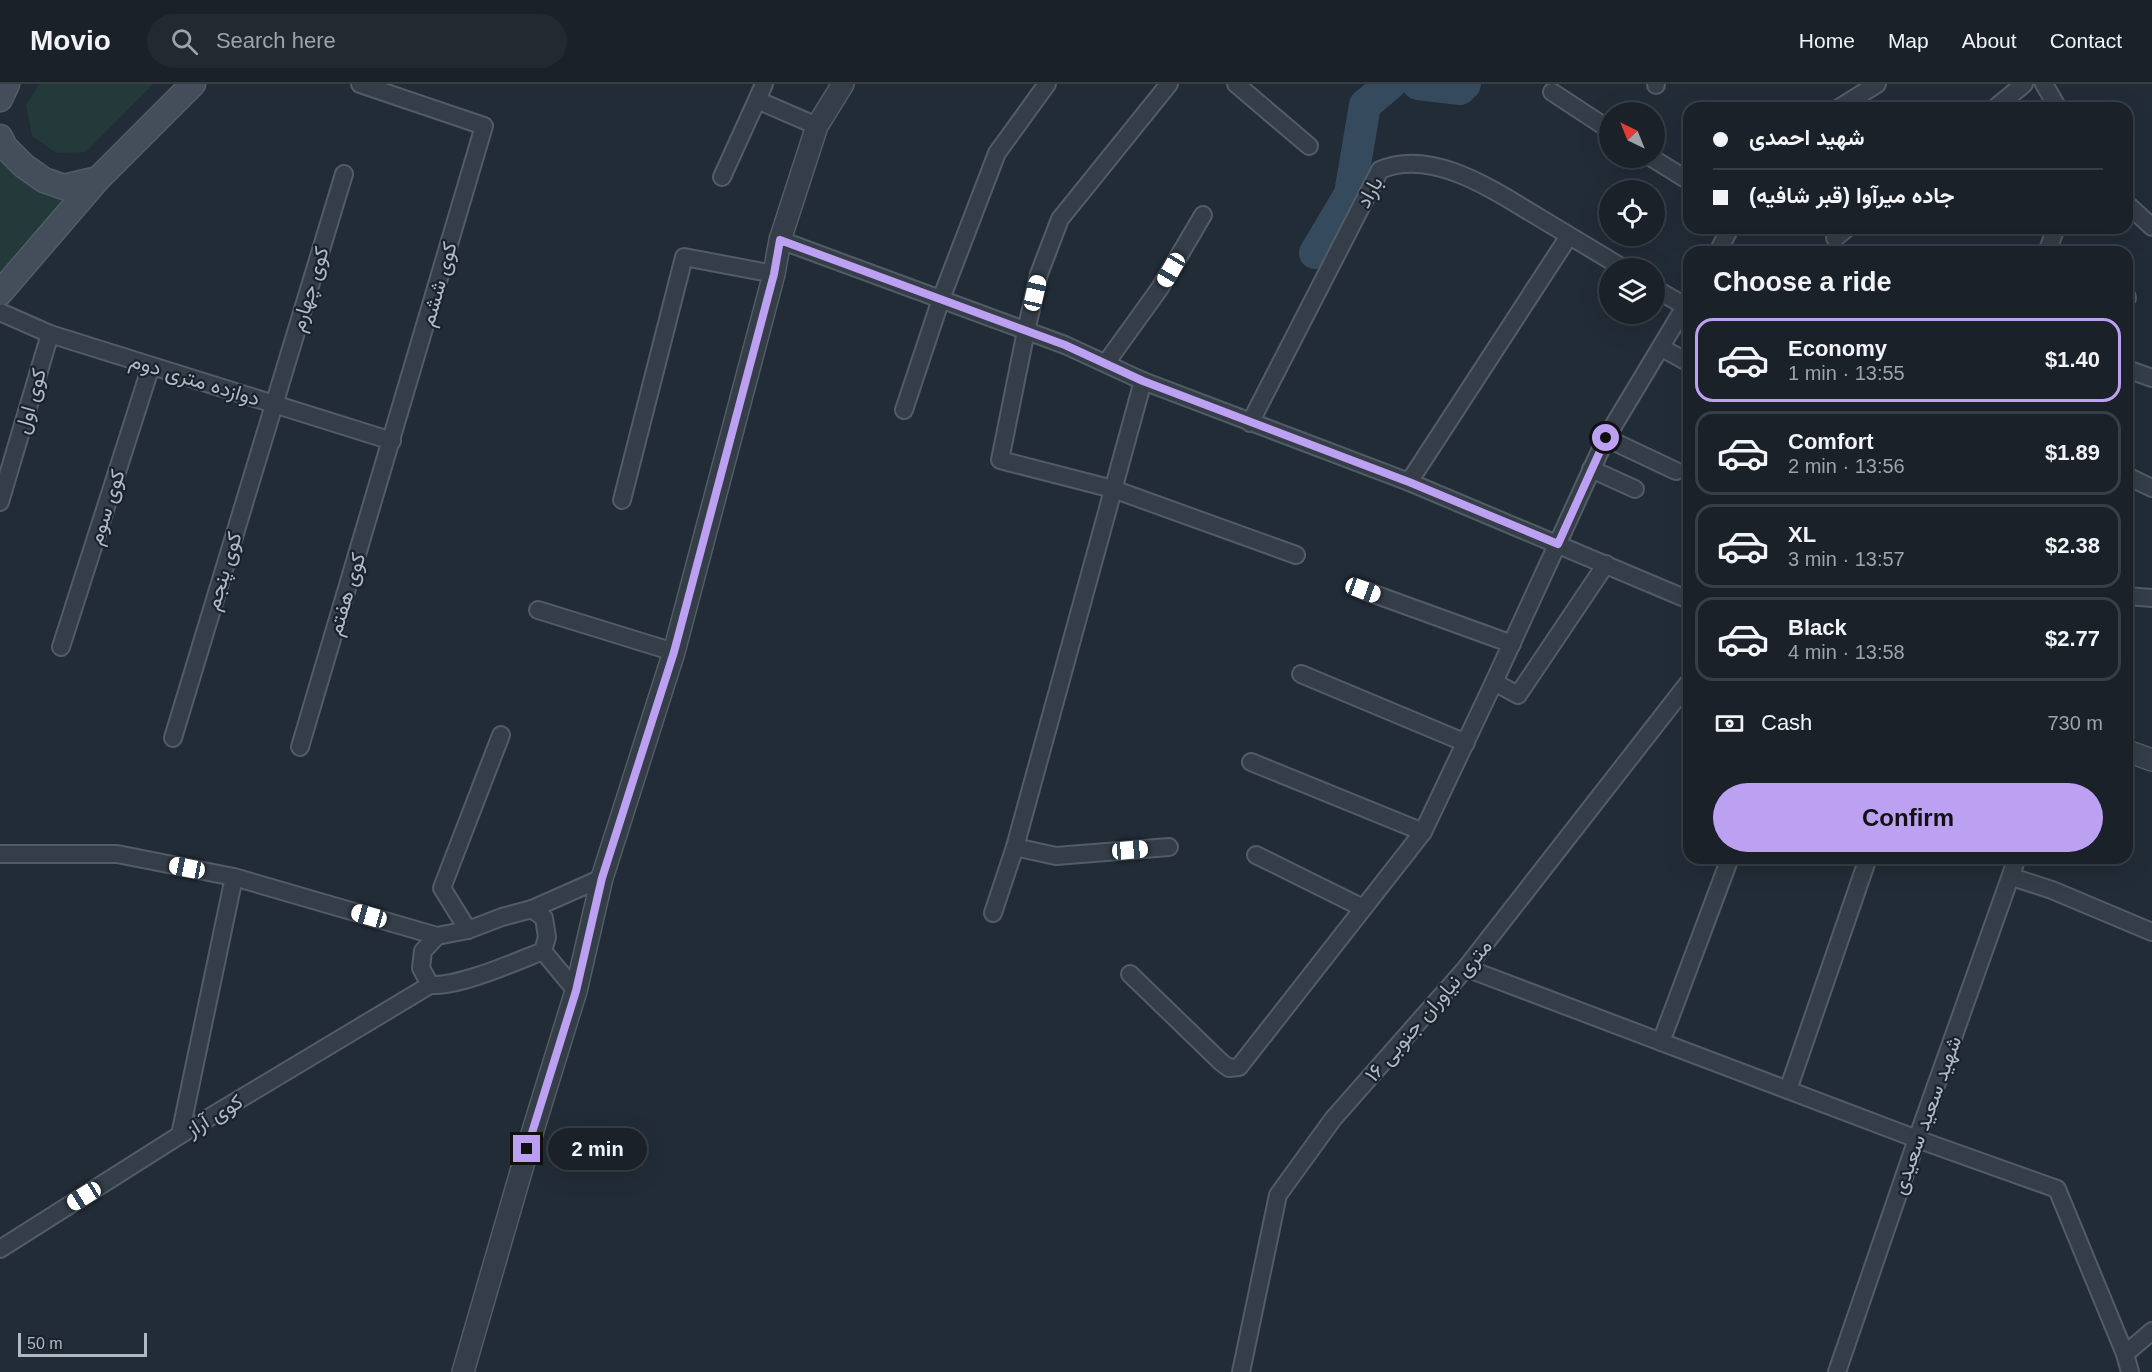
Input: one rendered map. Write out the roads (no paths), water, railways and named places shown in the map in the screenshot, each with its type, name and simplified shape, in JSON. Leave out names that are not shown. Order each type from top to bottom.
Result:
[{"type":"main road","points":[[0,293],[98,179],[194,84]]},
{"type":"main road","points":[[0,137],[5,147],[24,166],[44,180],[64,187],[98,179]]},
{"type":"street","points":[[722,177],[764,84]]},
{"type":"street","points":[[463,1372],[576,991],[602,878],[674,652],[774,274],[780,240],[817,126],[843,84]]},
{"type":"street","points":[[904,410],[941,299],[997,153],[1047,84]]},
{"type":"street","points":[[1169,84],[1060,219],[1039,274],[1000,460],[1113,489],[1296,555]]},
{"type":"street","points":[[1236,84],[1309,146]]},
{"type":"street","points":[[1848,102],[1877,84]]},
{"type":"street","points":[[2002,102],[2024,84]]},
{"type":"street","points":[[2044,84],[2054,102]]},
{"type":"street","name":"کوی ششم","points":[[369,85],[484,126],[392,441]]},
{"type":"street","points":[[1552,92],[1599,123]]},
{"type":"street","points":[[757,100],[817,126]]},
{"type":"street","name":"باراد","points":[[1250,423],[1380,170],[1395,163],[1448,169],[1479,181],[1606,258]]},
{"type":"street","points":[[1665,166],[1683,178]]},
{"type":"street","name":"کوی چهارم","points":[[273,404],[344,174]]},
{"type":"street","points":[[2133,210],[2152,227]]},
{"type":"street","points":[[1106,363],[1160,288],[1203,215]]},
{"type":"street","points":[[1409,482],[1569,236]]},
{"type":"street","points":[[780,240],[1065,345],[1143,381],[1409,482],[1683,597]]},
{"type":"street","points":[[622,500],[684,257],[774,274]]},
{"type":"street","points":[[1665,293],[1683,301]]},
{"type":"street","points":[[1130,974],[1221,1062],[1229,1068],[1239,1068],[1423,832],[1606,438],[1683,310]]},
{"type":"street","name":"دوازده متری دوم","points":[[0,312],[50,334],[392,441]]},
{"type":"street","name":"کوی اول","points":[[0,502],[50,334]]},
{"type":"street","points":[[1662,348],[1683,360]]},
{"type":"street","name":"کوی سوم","points":[[61,647],[151,366]]},
{"type":"street","points":[[2133,371],[2152,378]]},
{"type":"street","points":[[993,913],[1015,847],[1143,381]]},
{"type":"street","name":"کوی پنجم","points":[[173,738],[273,404]]},
{"type":"street","points":[[1606,438],[1676,471]]},
{"type":"street","name":"کوی هفتم","points":[[300,747],[392,441]]},
{"type":"street","points":[[1591,469],[1635,489]]},
{"type":"street","points":[[2133,479],[2152,488]]},
{"type":"street","points":[[1494,682],[1518,695],[1606,564]]},
{"type":"street","points":[[1363,590],[1512,644]]},
{"type":"street","points":[[2133,596],[2152,598]]},
{"type":"street","points":[[538,609],[674,652]]},
{"type":"street","points":[[1301,674],[1466,743]]},
{"type":"street","name":"۱۶ متری نیاوران جنوبی","points":[[1241,1372],[1278,1195],[1333,1119],[1466,968],[1683,690]]},
{"type":"street","points":[[468,930],[442,888],[501,735]]},
{"type":"street","points":[[2133,753],[2152,760]]},
{"type":"street","points":[[1251,762],[1423,832]]},
{"type":"street","points":[[1015,847],[1056,856],[1169,847]]},
{"type":"street","points":[[0,854],[117,854],[234,877],[436,936],[468,930],[532,909],[602,878]]},
{"type":"street","points":[[1256,855],[1363,908]]},
{"type":"street","points":[[1661,1042],[1728,864]]},
{"type":"street","points":[[1788,1090],[1866,864]]},
{"type":"street","name":"شهید سعید سعیدی","points":[[1837,1372],[1917,1139],[2016,864]]},
{"type":"street","points":[[180,1135],[234,877]]},
{"type":"street","points":[[2012,877],[2052,890],[2152,932]]},
{"type":"street","points":[[532,909],[544,918],[547,937],[543,951]]},
{"type":"street","points":[[436,936],[423,951],[421,968],[430,985],[441,986],[543,951]]},
{"type":"street","points":[[543,951],[576,991]]},
{"type":"street","points":[[1466,968],[1917,1139],[2056,1189],[2125,1354],[2130,1372]]},
{"type":"street","name":"کوی آراز","points":[[0,1249],[180,1135],[430,985]]},
{"type":"street","points":[[2125,1354],[2152,1331]]},
{"type":"waterway","points":[[1315,253],[1350,194],[1365,105],[1390,84]]},
{"type":"waterway","points":[[1418,84],[1460,89],[1465,84]]}]
